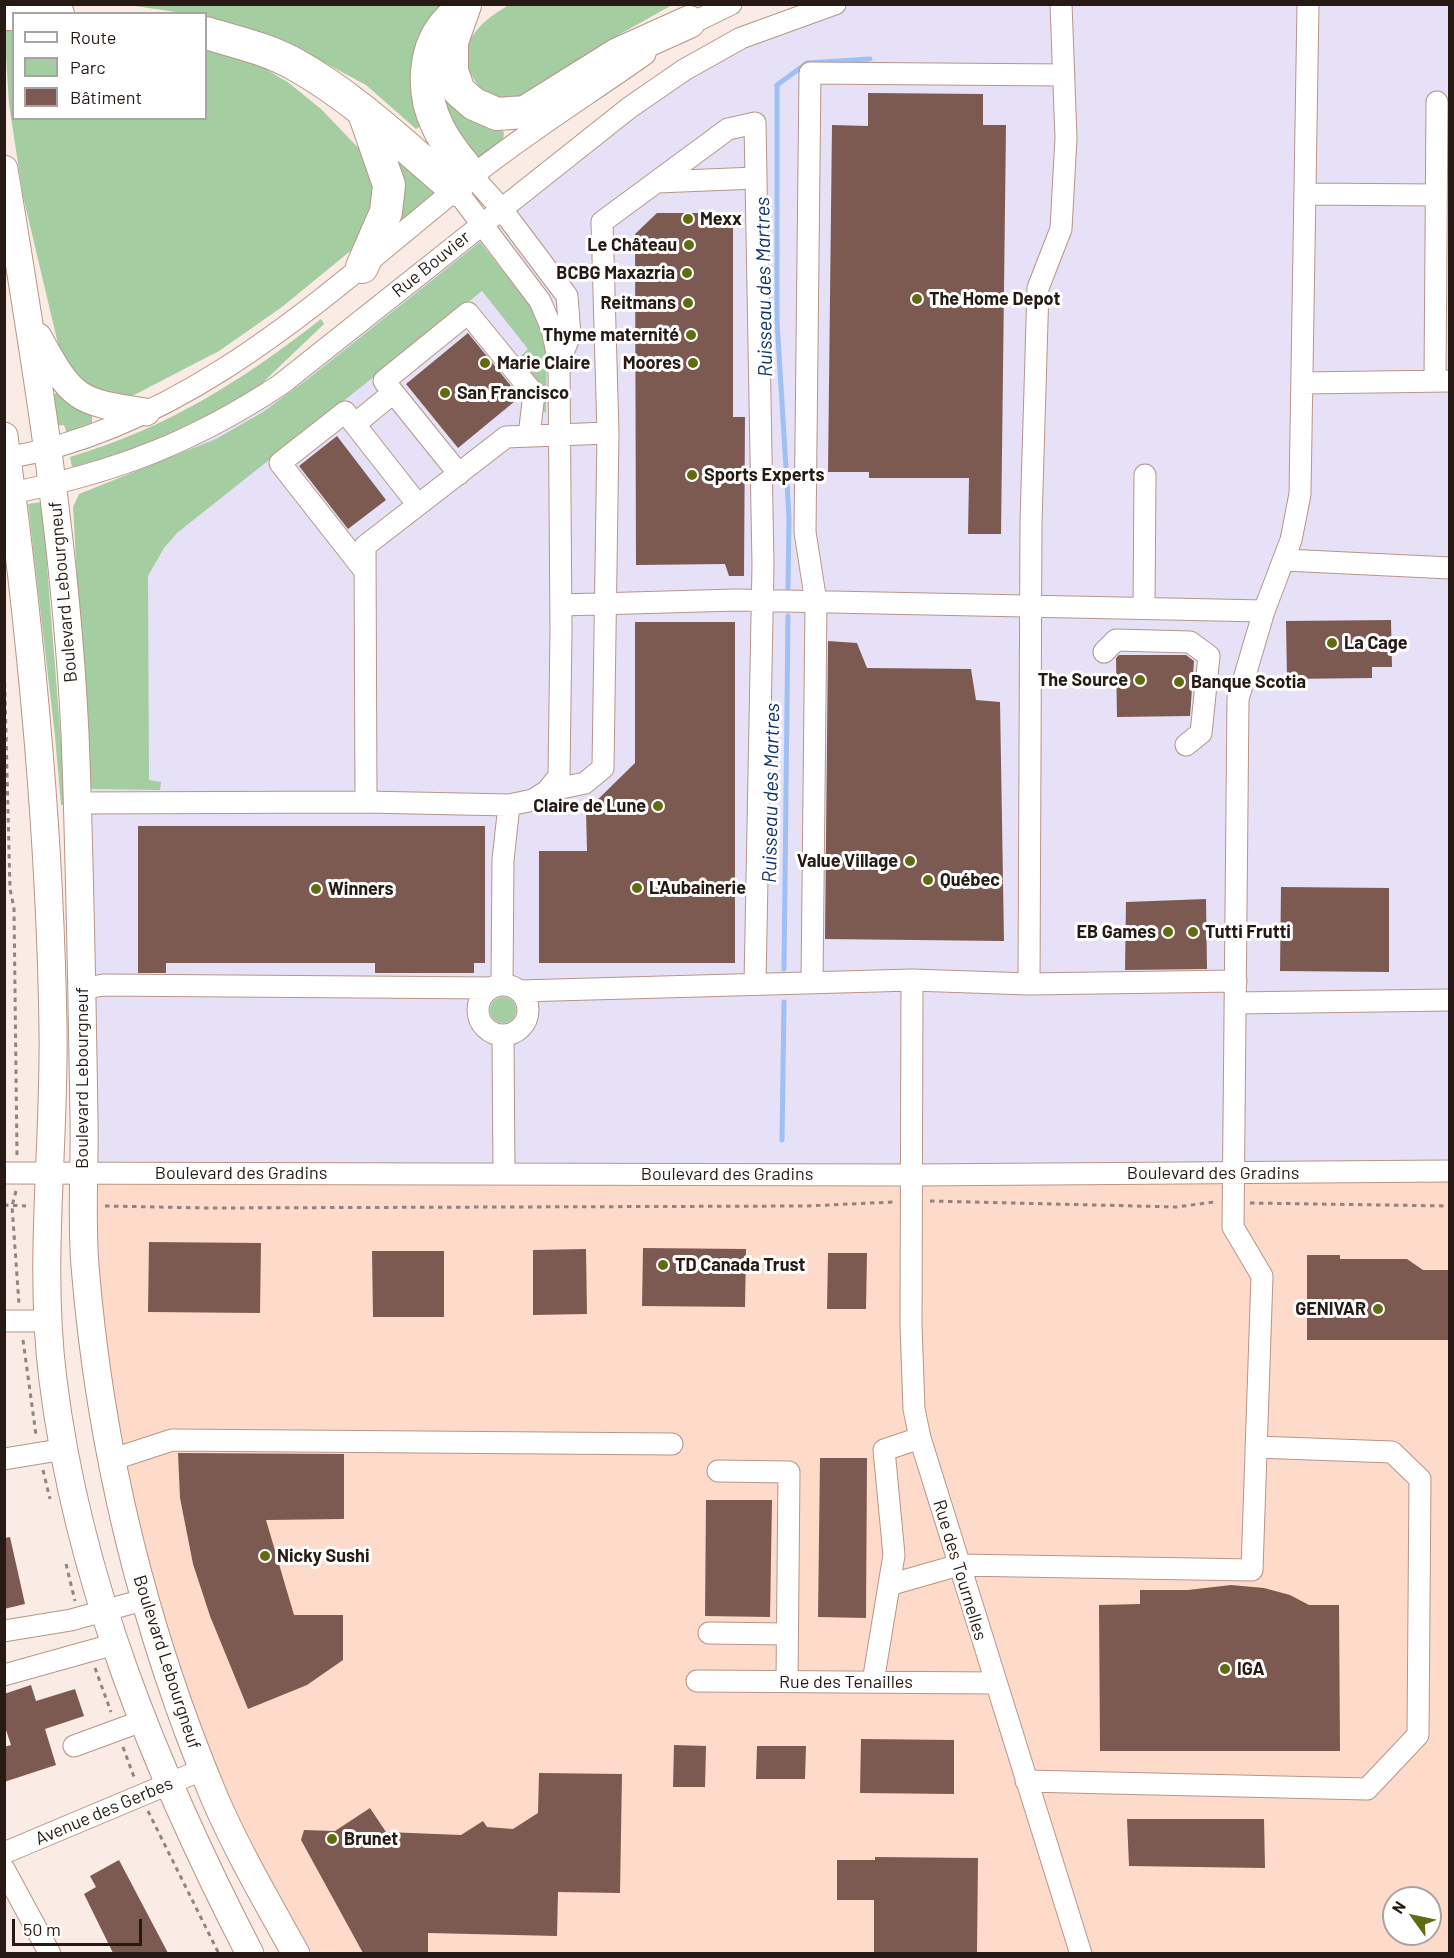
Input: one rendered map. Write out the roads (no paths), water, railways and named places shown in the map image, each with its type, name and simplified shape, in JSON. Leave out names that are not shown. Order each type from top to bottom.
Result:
[{"type":"highway","points":[[466,5],[452,42],[452,71],[459,91],[474,104],[497,114],[525,112],[618,54],[689,22]]},
{"type":"highway","points":[[464,183],[438,129],[428,102],[428,63],[434,43],[445,24],[466,5]]},
{"type":"highway","points":[[207,33],[261,49],[296,65],[464,183]]},
{"type":"highway","points":[[362,267],[386,213],[389,185],[364,113]]},
{"type":"main road","name":"Boulevard Lebourgneuf","points":[[4,169],[54,484],[64,586],[77,803],[82,989],[83,1235],[90,1322],[114,1459],[143,1600],[170,1682],[204,1769],[247,1864],[296,1953]]},
{"type":"main road","points":[[30,322],[62,380],[80,397],[104,406],[146,412]]},
{"type":"main road","name":"Boulevard Lebourgneuf","points":[[6,447],[34,672],[51,902],[53,1042],[48,1173],[47,1321],[53,1380],[80,1523],[115,1644],[142,1721],[168,1784],[250,1953]]},
{"type":"street","points":[[6,447],[49,450],[146,412],[224,371],[362,267],[464,183],[689,22],[731,4]]},
{"type":"street","name":"Rue Bouvier","points":[[12,493],[54,484],[153,454],[203,432],[241,410],[280,385],[500,207],[629,108],[684,70],[741,38],[835,4]]},
{"type":"street","points":[[1029,984],[1030,608],[1038,288],[1061,229],[1066,138],[1061,4]]},
{"type":"street","points":[[890,1585],[959,1565],[1252,1570],[1262,1276],[1233,1227],[1238,699],[1264,611],[1285,560],[1300,494],[1308,4]]},
{"type":"street","points":[[812,983],[816,602],[805,532],[810,73],[1064,75]]},
{"type":"street","points":[[1302,383],[1442,381],[1436,195],[1437,102]]},
{"type":"street","points":[[547,791],[585,783],[603,768],[608,433],[602,222],[728,129],[755,123],[763,602],[755,984]]},
{"type":"street","points":[[657,182],[756,177]]},
{"type":"street","points":[[464,183],[500,207],[567,296],[570,335],[559,363]]},
{"type":"street","points":[[77,803],[366,802],[509,805],[533,800],[547,791],[559,776],[561,433],[559,363],[552,329],[540,301],[482,222],[464,183]]},
{"type":"street","points":[[1306,194],[1436,195]]},
{"type":"street","points":[[459,474],[384,381],[468,313],[534,394],[529,435]]},
{"type":"street","points":[[355,424],[393,393]]},
{"type":"street","points":[[364,570],[280,463],[345,412],[418,505]]},
{"type":"street","points":[[366,802],[365,546],[506,437],[561,433],[608,433]]},
{"type":"street","points":[[1144,608],[1145,475]]},
{"type":"street","points":[[1285,560],[1449,568]]},
{"type":"street","points":[[561,605],[816,602],[1264,611]]},
{"type":"street","points":[[1104,652],[1116,640],[1190,642],[1209,656],[1201,733],[1186,745]]},
{"type":"street","points":[[504,987],[502,860],[509,805]]},
{"type":"street","points":[[82,989],[103,985],[504,987],[912,980],[1029,984],[1236,981]]},
{"type":"street","name":"Rue des Tournelles","points":[[912,980],[912,1377],[920,1438],[1081,1953]]},
{"type":"street","points":[[504,987],[528,1006],[528,1015],[517,1031],[503,1035],[486,1029],[478,1014],[481,997],[504,987]]},
{"type":"street","points":[[1235,1003],[1449,1000]]},
{"type":"street","points":[[503,1035],[504,1173]]},
{"type":"street","name":"Boulevard des Gradins","points":[[4,1173],[913,1175],[1449,1171]]},
{"type":"street","points":[[4,1320],[47,1321]]},
{"type":"street","points":[[873,1682],[894,1555],[884,1450],[920,1438]]},
{"type":"street","points":[[114,1459],[172,1440],[672,1443]]},
{"type":"street","points":[[1026,1781],[1367,1789],[1418,1736],[1420,1479],[1392,1452],[1256,1447]]},
{"type":"street","points":[[4,1459],[65,1449]]},
{"type":"street","points":[[718,1471],[789,1472],[787,1681]]},
{"type":"street","points":[[4,1631],[71,1620],[143,1600]]},
{"type":"street","points":[[710,1633],[787,1634]]},
{"type":"street","points":[[4,1675],[115,1644]]},
{"type":"street","name":"Rue des Tenailles","points":[[697,1681],[995,1683]]},
{"type":"street","points":[[74,1746],[142,1721]]},
{"type":"street","name":"Avenue des Gerbes","points":[[4,1853],[204,1769]]},
{"type":"street","points":[[4,1869],[50,1953]]},
{"type":"waterway","name":"Ruisseau des Martres","points":[[788,588],[789,517],[777,321],[777,85],[807,63],[870,59]]},
{"type":"waterway","name":"Ruisseau des Martres","points":[[784,969],[788,616]]},
{"type":"waterway","name":"Ruisseau des Martres","points":[[782,1140],[784,1002]]},
{"type":"place","name":"Mexx","points":[[688,219]]},
{"type":"place","name":"Le Château","points":[[689,245]]},
{"type":"place","name":"BCBG Maxazria","points":[[687,273]]},
{"type":"place","name":"The Home Depot","points":[[917,299]]},
{"type":"place","name":"Reitmans","points":[[688,303]]},
{"type":"place","name":"Thyme maternité","points":[[691,335]]},
{"type":"place","name":"Marie Claire","points":[[485,363]]},
{"type":"place","name":"Moores","points":[[693,363]]},
{"type":"place","name":"San Francisco","points":[[445,393]]},
{"type":"place","name":"Sports Experts","points":[[692,475]]},
{"type":"place","name":"La Cage","points":[[1332,643]]},
{"type":"place","name":"The Source","points":[[1140,680]]},
{"type":"place","name":"Banque Scotia","points":[[1179,682]]},
{"type":"place","name":"Claire de Lune","points":[[658,806]]},
{"type":"place","name":"Value Village","points":[[910,861]]},
{"type":"place","name":"Québec","points":[[928,880]]},
{"type":"place","name":"L'Aubainerie","points":[[637,888]]},
{"type":"place","name":"Winners","points":[[316,889]]},
{"type":"place","name":"EB Games","points":[[1168,932]]},
{"type":"place","name":"Tutti Frutti","points":[[1193,932]]},
{"type":"place","name":"TD Canada Trust","points":[[663,1265]]},
{"type":"place","name":"GENIVAR","points":[[1378,1309]]},
{"type":"place","name":"Nicky Sushi","points":[[265,1556]]},
{"type":"place","name":"IGA","points":[[1225,1669]]},
{"type":"place","name":"Brunet","points":[[332,1839]]}]
